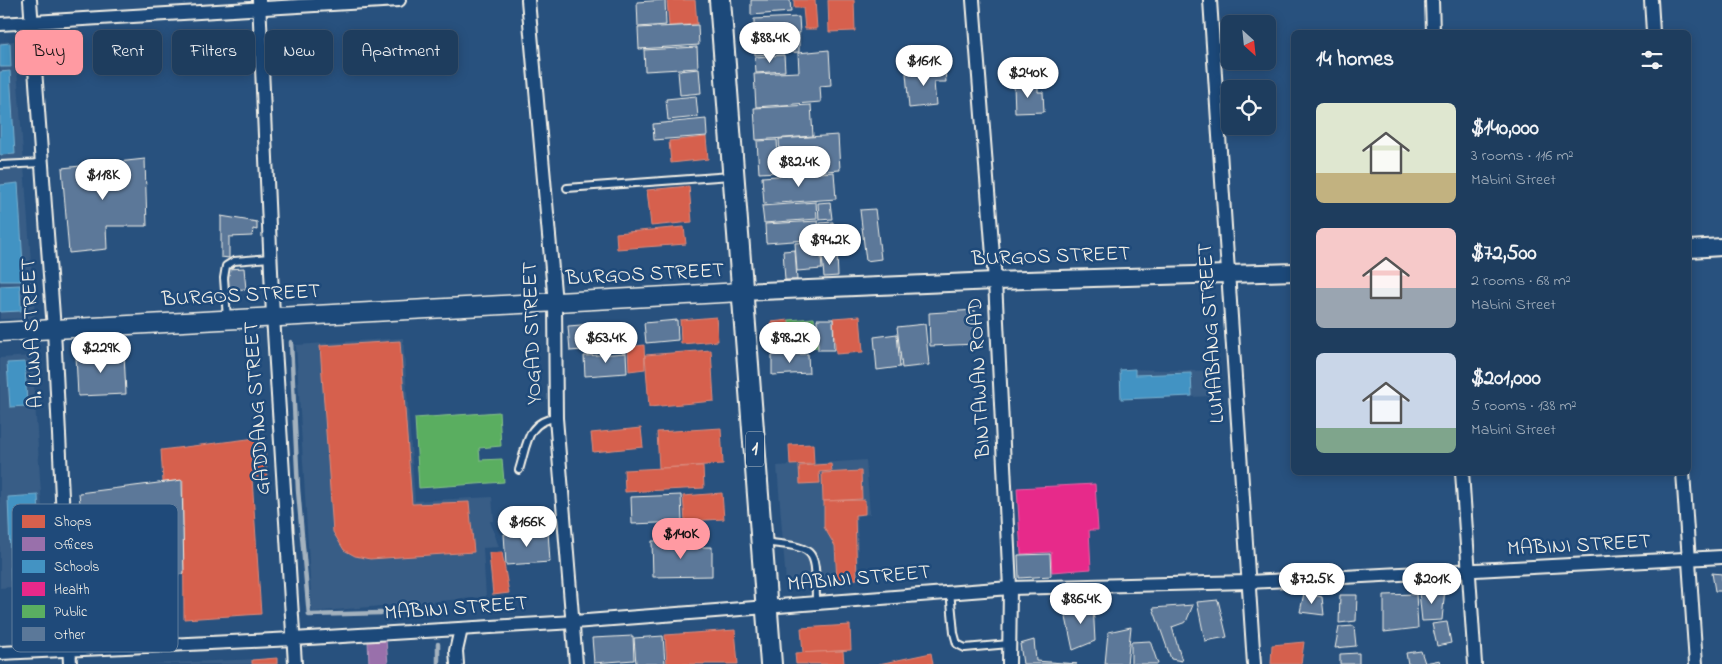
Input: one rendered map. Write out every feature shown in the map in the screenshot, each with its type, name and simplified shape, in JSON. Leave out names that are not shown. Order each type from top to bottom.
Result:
[{"type":"main road","name":"1","points":[[720,0],[735,175],[741,292],[771,664]]},
{"type":"main road","name":"BURGOS STREET","points":[[0,332],[741,292]]},
{"type":"street","name":"A. LUNA STREET","points":[[30,0],[54,330],[62,504]]},
{"type":"street","points":[[0,24],[260,5],[399,0]]},
{"type":"street","name":"YOGAD STREET","points":[[528,0],[555,303],[556,418],[576,664]]},
{"type":"street","name":"BINTAWAN ROAD","points":[[973,0],[995,281],[1010,588],[1009,664]]},
{"type":"street","name":"LUMABANG STREET","points":[[1210,0],[1254,664]]},
{"type":"street","points":[[1432,0],[1433,30]]},
{"type":"street","points":[[1651,0],[1653,30]]},
{"type":"street","name":"GADDANG STREET","points":[[260,5],[273,316],[295,664]]},
{"type":"street","points":[[1691,248],[1722,247]]},
{"type":"street","name":"BURGOS STREET","points":[[741,292],[995,281],[1291,272]]},
{"type":"street","points":[[1462,475],[1475,664]]},
{"type":"street","points":[[1683,475],[1696,664]]},
{"type":"street","name":"MABINI STREET","points":[[178,644],[574,622],[1010,588],[1248,582],[1722,558]]},
{"type":"street","points":[[457,664],[456,651],[461,629]]},
{"type":"street","name":"MABINI STREET","points":[[0,653],[17,652]]},
{"type":"lane","points":[[0,165],[42,163]]},
{"type":"lane","points":[[567,188],[735,175]]},
{"type":"lane","points":[[227,319],[224,278],[226,266],[234,261],[270,258]]},
{"type":"lane","points":[[519,470],[533,428],[541,421],[556,418]]},
{"type":"lane","points":[[762,542],[799,546],[809,552],[815,562],[816,604]]},
{"type":"lane","points":[[950,592],[954,633],[957,644],[965,648],[1009,644]]},
{"type":"shaded area","points":[[15,41],[15,75],[17,75],[35,318],[0,319],[0,42]]},
{"type":"shaded area","points":[[403,338],[415,501],[492,497],[494,521],[490,521],[499,547],[483,548],[486,597],[312,612],[296,345]]},
{"type":"shaded area","points":[[32,356],[42,504],[12,504],[12,587],[0,588],[0,358]]},
{"type":"shaded area","points":[[1119,369],[1213,371],[1214,396],[1120,400]]},
{"type":"shaded area","points":[[866,460],[870,514],[857,516],[859,580],[786,583],[777,466]]},
{"type":"shaded area","points":[[277,658],[278,664],[148,664]]},
{"type":"building: Shops","points":[[667,0],[695,0],[697,24],[669,26]]},
{"type":"building: Shops","points":[[794,0],[815,0],[817,29],[805,29],[803,8],[794,8]]},
{"type":"building: Shops","points":[[828,0],[854,0],[855,31],[829,32]]},
{"type":"building: Shops","points":[[706,137],[708,159],[671,163],[669,141]]},
{"type":"building: Shops","points":[[689,186],[692,222],[651,226],[647,190]]},
{"type":"building: Shops","points":[[684,227],[686,244],[617,249],[616,233]]},
{"type":"building: Shops","points":[[860,316],[863,352],[836,354],[833,318]]},
{"type":"building: Shops","points":[[716,317],[718,341],[681,344],[680,320]]},
{"type":"building: Shops","points":[[789,320],[792,350],[774,352],[771,322]]},
{"type":"building: Shops","points":[[400,341],[412,504],[469,502],[474,552],[370,559],[355,556],[344,550],[333,532],[320,346]]},
{"type":"building: Shops","points":[[644,345],[645,369],[629,371],[628,347]]},
{"type":"building: Shops","points":[[711,350],[714,401],[649,407],[645,355]]},
{"type":"building: Shops","points":[[641,428],[643,447],[593,452],[591,433]]},
{"type":"building: Shops","points":[[721,428],[723,464],[659,468],[657,432]]},
{"type":"building: Shops","points":[[264,437],[267,478],[252,478],[261,614],[184,619],[183,480],[163,482],[161,450]]},
{"type":"building: Shops","points":[[813,444],[814,464],[790,465],[789,445]]},
{"type":"building: Shops","points":[[831,464],[832,471],[819,472],[820,483],[800,484],[799,466]]},
{"type":"building: Shops","points":[[703,466],[704,488],[625,492],[624,470]]},
{"type":"building: Shops","points":[[861,471],[862,499],[823,501],[822,473]]},
{"type":"building: Shops","points":[[722,493],[724,519],[685,521],[683,496]]},
{"type":"building: Shops","points":[[865,500],[865,514],[855,515],[857,579],[837,581],[835,546],[824,527],[824,501]]},
{"type":"building: Shops","points":[[502,552],[509,593],[493,595],[489,553]]},
{"type":"building: Shops","points":[[850,625],[851,650],[803,653],[801,628]]},
{"type":"building: Shops","points":[[735,630],[738,664],[667,664],[665,635]]},
{"type":"building: Shops","points":[[1304,642],[1301,664],[1271,664],[1272,645]]},
{"type":"building: Shops","points":[[843,651],[844,664],[796,664],[795,653]]},
{"type":"building: Shops","points":[[931,653],[933,664],[879,664]]},
{"type":"building: Shops","points":[[277,658],[277,664],[252,664],[252,660]]},
{"type":"building: Offices","points":[[386,640],[388,664],[369,664],[368,641]]},
{"type":"building: Schools","points":[[10,43],[11,67],[0,67],[0,44]]},
{"type":"building: Schools","points":[[10,71],[15,154],[0,155],[0,72]]},
{"type":"building: Schools","points":[[18,183],[24,281],[0,281],[0,185]]},
{"type":"building: Schools","points":[[20,285],[21,311],[0,312],[0,286]]},
{"type":"building: Schools","points":[[25,362],[27,406],[10,407],[7,363]]},
{"type":"building: Schools","points":[[1135,369],[1135,375],[1191,373],[1192,396],[1121,399],[1120,370]]},
{"type":"building: Schools","points":[[38,495],[38,504],[12,504],[11,581],[8,497]]},
{"type":"building: Health","points":[[1095,484],[1098,530],[1089,530],[1091,569],[1052,572],[1051,552],[1021,554],[1017,488]]},
{"type":"building: Public","points":[[814,318],[818,347],[792,350],[789,320]]},
{"type":"building: Public","points":[[499,412],[501,446],[479,448],[480,460],[502,459],[504,482],[419,488],[415,418]]},
{"type":"building: Other","points":[[665,0],[666,25],[638,27],[637,2]]},
{"type":"building: Other","points":[[751,0],[790,0],[791,12],[751,15]]},
{"type":"building: Other","points":[[799,17],[800,33],[754,35],[754,19]]},
{"type":"building: Other","points":[[698,25],[699,45],[639,49],[638,28]]},
{"type":"building: Other","points":[[799,34],[799,52],[755,55],[754,36]]},
{"type":"building: Other","points":[[697,47],[698,68],[645,71],[644,50]]},
{"type":"building: Other","points":[[829,50],[831,85],[820,86],[821,102],[756,107],[754,74],[799,72],[798,53]]},
{"type":"building: Other","points":[[784,55],[785,71],[756,73],[755,57]]},
{"type":"building: Other","points":[[699,69],[701,93],[680,95],[678,71]]},
{"type":"building: Other","points":[[945,69],[946,82],[934,82],[936,105],[909,108],[906,73]]},
{"type":"building: Other","points":[[1038,84],[1038,92],[1043,92],[1044,112],[1015,113],[1014,85]]},
{"type":"building: Other","points":[[696,96],[698,117],[668,120],[666,99]]},
{"type":"building: Other","points":[[811,105],[813,136],[756,140],[754,108]]},
{"type":"building: Other","points":[[706,119],[707,136],[654,140],[653,124]]},
{"type":"building: Other","points":[[838,135],[840,170],[781,174],[779,139]]},
{"type":"building: Other","points":[[777,140],[779,172],[759,173],[757,141]]},
{"type":"building: Other","points":[[145,159],[147,226],[106,226],[107,249],[69,253],[62,168]]},
{"type":"building: Other","points":[[834,172],[836,199],[764,204],[762,177]]},
{"type":"building: Other","points":[[816,202],[817,219],[764,223],[762,206]]},
{"type":"building: Other","points":[[830,202],[832,219],[819,220],[818,203]]},
{"type":"building: Other","points":[[875,209],[881,259],[866,261],[860,210]]},
{"type":"building: Other","points":[[221,216],[257,222],[257,230],[253,229],[252,236],[229,237],[229,258],[221,257]]},
{"type":"building: Other","points":[[818,221],[820,239],[766,243],[765,224]]},
{"type":"building: Other","points":[[833,222],[835,252],[822,253],[820,223]]},
{"type":"building: Other","points":[[820,241],[822,269],[797,271],[795,243]]},
{"type":"building: Other","points":[[795,250],[797,280],[785,280],[783,251]]},
{"type":"building: Other","points":[[837,255],[838,276],[824,277],[822,256]]},
{"type":"building: Other","points":[[244,268],[246,289],[228,290],[227,269]]},
{"type":"building: Other","points":[[975,310],[977,344],[930,346],[929,313]]},
{"type":"building: Other","points":[[817,319],[833,319],[834,350],[818,350]]},
{"type":"building: Other","points":[[677,320],[678,340],[646,343],[644,323]]},
{"type":"building: Other","points":[[595,324],[596,349],[570,351],[568,326]]},
{"type":"building: Other","points":[[925,324],[929,365],[902,368],[897,327]]},
{"type":"building: Other","points":[[897,334],[900,367],[877,370],[874,337]]},
{"type":"building: Other","points":[[124,353],[126,394],[78,396],[76,355]]},
{"type":"building: Other","points":[[626,353],[627,373],[585,376],[584,356]]},
{"type":"building: Other","points":[[808,354],[809,373],[772,375],[772,355]]},
{"type":"building: Other","points":[[182,480],[184,574],[178,574],[178,504],[80,504],[79,493]]},
{"type":"building: Other","points":[[681,495],[682,522],[632,524],[631,497]]},
{"type":"building: Other","points":[[548,531],[550,562],[506,565],[504,534]]},
{"type":"building: Other","points":[[682,540],[682,547],[712,547],[712,576],[653,577],[652,541]]},
{"type":"building: Other","points":[[1050,554],[1051,576],[1019,578],[1018,555]]},
{"type":"building: Other","points":[[1712,573],[1722,574],[1722,591],[1715,591]]},
{"type":"building: Other","points":[[1445,588],[1442,620],[1422,621],[1419,592]]},
{"type":"building: Other","points":[[1304,593],[1322,597],[1324,615],[1300,612]]},
{"type":"building: Other","points":[[1416,594],[1418,628],[1384,632],[1384,595]]},
{"type":"building: Other","points":[[1340,595],[1357,595],[1356,621],[1339,623]]},
{"type":"building: Other","points":[[1218,600],[1227,637],[1205,641],[1197,602]]},
{"type":"building: Other","points":[[1093,603],[1095,641],[1073,650],[1064,608]]},
{"type":"building: Other","points":[[1193,605],[1186,622],[1172,627],[1182,661],[1171,659],[1153,608]]},
{"type":"building: Other","points":[[1447,622],[1451,643],[1437,646],[1432,624]]},
{"type":"building: Other","points":[[1354,626],[1356,646],[1335,648],[1339,627]]},
{"type":"building: Other","points":[[1131,627],[1127,664],[1105,664],[1108,632]]},
{"type":"building: Other","points":[[633,636],[634,660],[594,663],[592,638]]},
{"type":"building: Other","points":[[663,636],[665,664],[636,664],[634,638]]},
{"type":"building: Other","points":[[1034,640],[1036,661],[1077,664],[1023,664],[1020,644]]},
{"type":"building: Other","points":[[1150,641],[1158,664],[1131,664],[1131,642]]},
{"type":"building: Other","points":[[1421,651],[1425,663],[1440,660],[1441,664],[1408,664],[1406,653]]},
{"type":"building: Other","points":[[1359,653],[1359,664],[1340,664],[1340,654]]},
{"type":"waterway","points":[[291,342],[298,490],[309,615],[381,613]]},
{"type":"waterway","points":[[438,644],[438,664]]}]
